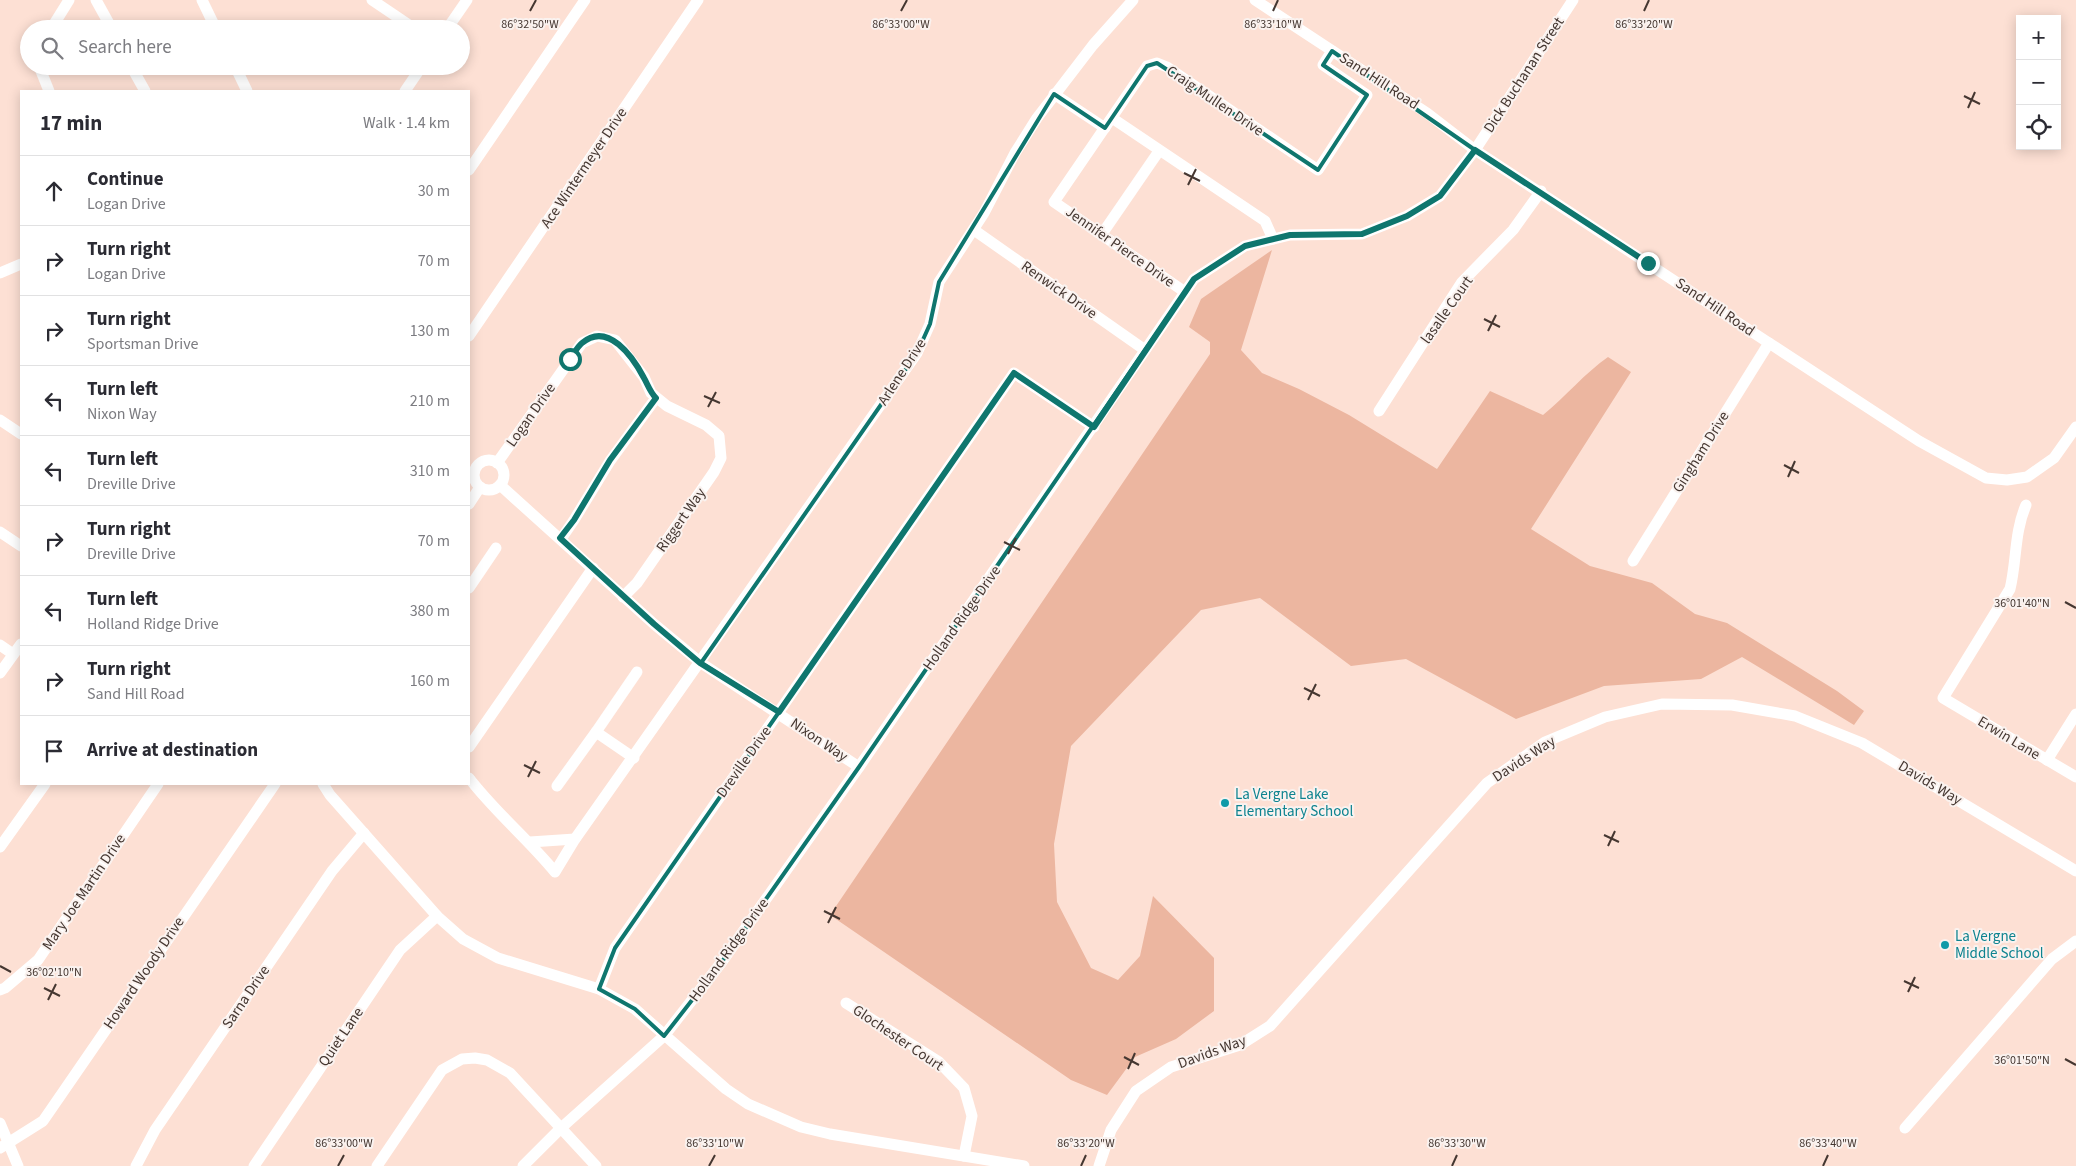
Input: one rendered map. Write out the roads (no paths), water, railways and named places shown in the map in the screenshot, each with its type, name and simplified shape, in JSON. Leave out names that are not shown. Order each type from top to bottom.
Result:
[{"type":"street","points":[[57,20],[70,0]]},
{"type":"street","points":[[96,0],[107,20]]},
{"type":"street","points":[[202,0],[212,20]]},
{"type":"street","points":[[372,0],[402,20]]},
{"type":"street","points":[[453,20],[467,0]]},
{"type":"street","points":[[470,169],[585,0]]},
{"type":"street","name":"Ace Wintermeyer Drive","points":[[470,335],[698,0]]},
{"type":"street","name":"Arlene Drive","points":[[530,842],[555,872],[575,839],[634,758],[917,353],[930,324],[939,282],[974,230],[1015,153],[1054,94],[1093,45],[1133,0]]},
{"type":"street","name":"Sand Hill Road","points":[[1255,0],[1427,114],[1475,150],[1541,191],[1769,344],[1919,441],[1986,478],[2007,480],[2028,477],[2054,458],[2076,427]]},
{"type":"street","name":"Dick Buchanan Street","points":[[1475,150],[1573,0]]},
{"type":"street","name":"Craig Mullen Drive","points":[[1054,202],[1147,66],[1157,63],[1166,67],[1318,170],[1367,95],[1323,65],[1332,51]]},
{"type":"street","points":[[43,75],[49,90]]},
{"type":"street","points":[[136,75],[144,90]]},
{"type":"street","points":[[239,75],[246,90]]},
{"type":"street","points":[[406,90],[416,75]]},
{"type":"street","points":[[1054,94],[1105,128]]},
{"type":"street","points":[[1112,118],[1265,221],[1273,240]]},
{"type":"street","points":[[1102,234],[1159,150]]},
{"type":"street","name":"Holland Ridge Drive","points":[[523,1166],[561,1128],[664,1036],[721,963],[859,767],[1194,279],[1245,246],[1290,235],[1362,234],[1407,216],[1440,196],[1475,150]]},
{"type":"street","name":"lasalle Court","points":[[1379,411],[1462,282],[1513,230],[1541,191]]},
{"type":"street","name":"Jennifer Pierce Drive","points":[[1054,202],[1185,292]]},
{"type":"street","name":"Renwick Drive","points":[[974,230],[1145,350]]},
{"type":"street","points":[[0,274],[20,264]]},
{"type":"street","name":"Logan Drive","points":[[497,463],[582,343],[596,336],[615,340],[644,377],[651,393],[656,398],[666,406],[706,425],[718,436]]},
{"type":"street","name":"Gingham Drive","points":[[1633,561],[1769,344]]},
{"type":"street","name":"Dreville Drive","points":[[599,989],[615,948],[1014,373],[1094,427]]},
{"type":"street","points":[[560,538],[574,520],[610,460],[656,398]]},
{"type":"street","points":[[0,420],[20,433]]},
{"type":"street","name":"Riggert Way","points":[[624,597],[637,583],[714,472],[721,458],[718,436]]},
{"type":"street","points":[[486,461],[497,463],[504,474],[500,485],[489,490],[480,487],[475,479],[473,464],[486,461]]},
{"type":"street","name":"Nixon Way","points":[[500,485],[700,663],[779,712],[859,767]]},
{"type":"street","points":[[470,502],[480,487]]},
{"type":"street","name":"Erwin Lane","points":[[2026,505],[2018,525],[2014,573],[2010,589],[1943,698],[2076,777]]},
{"type":"street","points":[[0,532],[20,545]]},
{"type":"street","points":[[470,587],[496,548]]},
{"type":"street","points":[[470,746],[593,568]]},
{"type":"street","points":[[0,645],[13,654]]},
{"type":"street","points":[[0,673],[20,645]]},
{"type":"street","points":[[557,786],[637,672]]},
{"type":"street","name":"Davids Way","points":[[1099,1166],[1111,1130],[1136,1091],[1171,1067],[1240,1045],[1270,1026],[1487,783],[1546,742],[1605,717],[1662,704],[1732,705],[1795,716],[1862,743],[2076,871]]},
{"type":"street","points":[[2047,760],[2076,714]]},
{"type":"street","points":[[596,732],[634,758]]},
{"type":"street","points":[[470,779],[488,802],[530,842],[575,839]]},
{"type":"street","points":[[0,847],[44,785]]},
{"type":"street","name":"Mary Joe Martin Drive","points":[[0,990],[6,988],[38,960],[157,785]]},
{"type":"street","name":"Howard Woody Drive","points":[[4,1146],[43,1121],[274,785]]},
{"type":"street","points":[[325,785],[330,795],[437,916],[463,939],[498,958],[599,989],[635,1009],[726,1089],[748,1104],[801,1127],[830,1134],[1024,1166]]},
{"type":"street","name":"Sarna Drive","points":[[136,1166],[155,1130],[321,888],[364,833]]},
{"type":"street","name":"Quiet Lane","points":[[254,1166],[400,950],[437,916]]},
{"type":"street","points":[[1905,1128],[2052,959],[2076,941]]},
{"type":"street","name":"Glochester Court","points":[[846,1003],[938,1062],[964,1088],[972,1116],[964,1156]]},
{"type":"street","points":[[376,1166],[442,1070],[462,1058],[488,1060],[510,1073],[596,1166]]},
{"type":"street","points":[[0,1123],[4,1146],[18,1166]]},
{"type":"place","name":"La Vergne Lake Elementary School","points":[[1225,803]]},
{"type":"place","name":"La Vergne Middle School","points":[[1945,945]]}]
